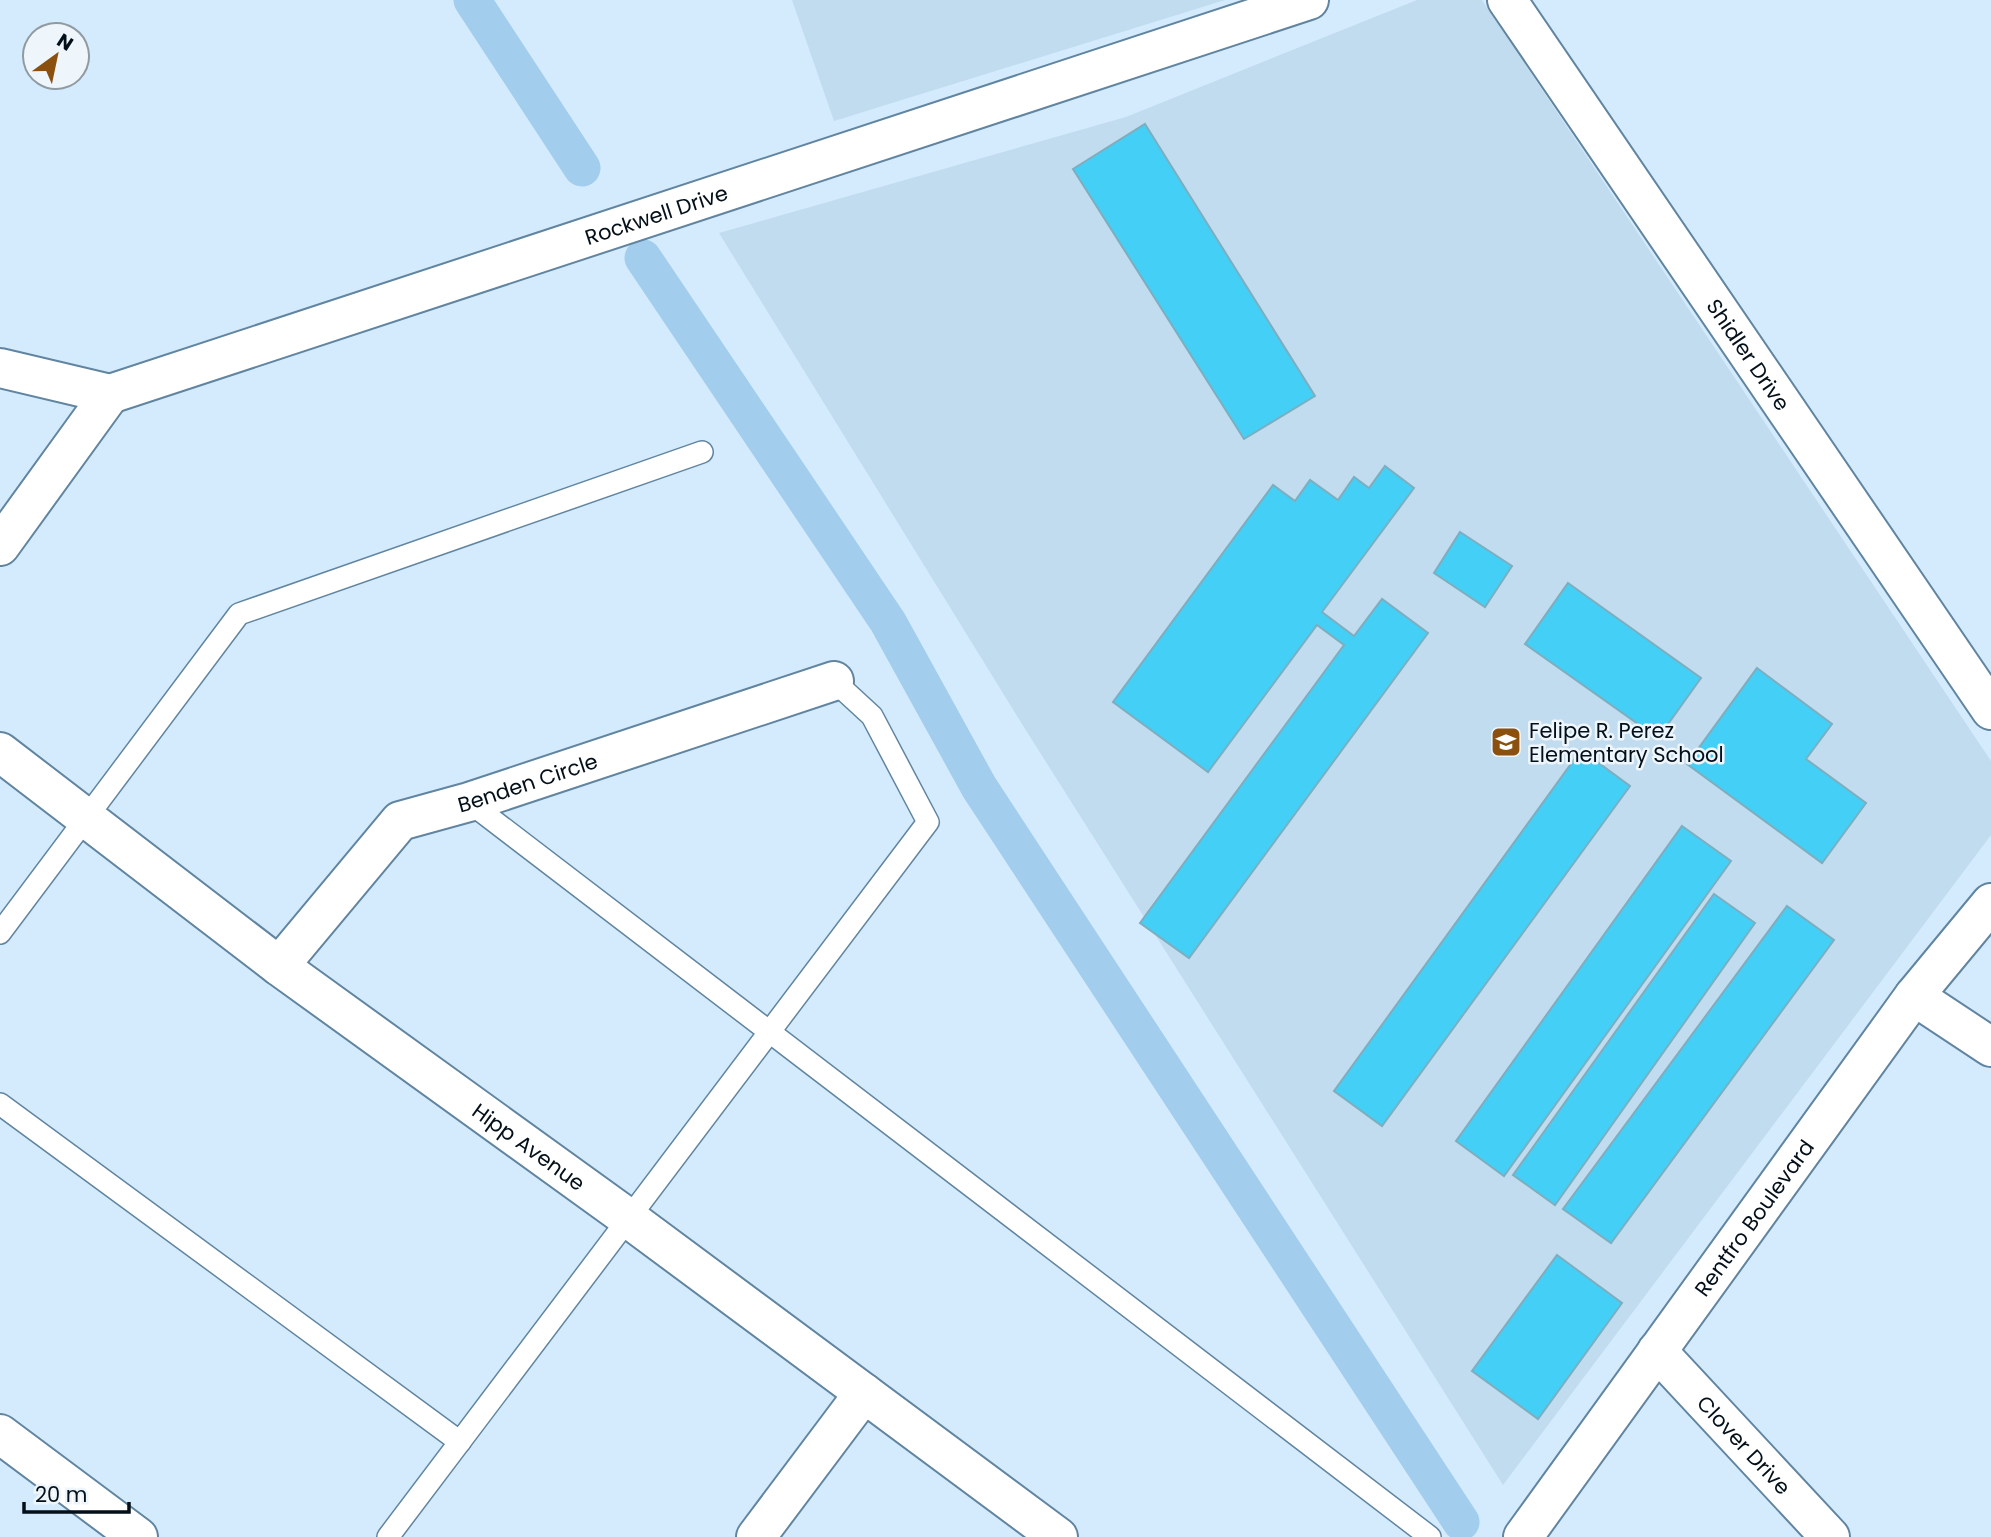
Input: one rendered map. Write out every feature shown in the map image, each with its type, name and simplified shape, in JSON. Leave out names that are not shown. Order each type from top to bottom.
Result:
[{"type":"street","name":"Rockwell Drive","points":[[110,394],[1309,0]]},
{"type":"street","name":"Shidler Drive","points":[[1507,0],[1991,710]]},
{"type":"street","points":[[0,368],[110,394],[0,546]]},
{"type":"street","name":"Benden Circle","points":[[279,966],[400,821],[469,802],[834,681]]},
{"type":"street","name":"Hipp Avenue","points":[[0,752],[279,966],[628,1218],[1058,1537]]},
{"type":"street","name":"Rentfro Boulevard","points":[[1523,1537],[1914,996],[1991,903]]},
{"type":"street","points":[[1914,996],[1991,1047]]},
{"type":"street","name":"Clover Drive","points":[[1657,1351],[1830,1537]]},
{"type":"street","points":[[756,1537],[864,1393]]},
{"type":"street","points":[[0,1434],[138,1537]]},
{"type":"lane","points":[[0,933],[239,614],[702,452]]},
{"type":"lane","points":[[388,1537],[928,822],[872,716],[834,681]]},
{"type":"lane","points":[[469,802],[1430,1537]]},
{"type":"lane","points":[[0,1104],[460,1442]]},
{"type":"shaded area","points":[[792,0],[1225,0],[834,121]]},
{"type":"shaded area","name":"Felipe R. Perez Elementary School","points":[[1417,0],[1482,0],[1991,761],[1991,835],[1503,1485],[1022,724],[719,233],[1126,117]]},
{"type":"building","points":[[1145,124],[1315,396],[1244,439],[1073,169]]},
{"type":"building","points":[[1385,466],[1414,488],[1322,612],[1354,636],[1382,599],[1428,633],[1189,958],[1140,923],[1344,645],[1317,625],[1208,772],[1113,702],[1273,485],[1295,501],[1310,480],[1338,500],[1354,477],[1369,488]]},
{"type":"building","points":[[1460,532],[1512,566],[1485,607],[1434,573]]},
{"type":"building","points":[[1568,583],[1701,678],[1658,738],[1525,644]]},
{"type":"building","points":[[1757,668],[1832,724],[1806,759],[1866,803],[1822,863],[1687,764]]},
{"type":"building","points":[[1581,750],[1630,786],[1382,1126],[1334,1091]]},
{"type":"building","points":[[1682,826],[1731,861],[1504,1176],[1456,1141]]},
{"type":"building","points":[[1714,894],[1755,923],[1555,1205],[1513,1175]]},
{"type":"building","points":[[1787,906],[1834,940],[1611,1243],[1563,1209]]},
{"type":"building","points":[[1557,1255],[1622,1303],[1538,1419],[1472,1371]]},
{"type":"waterway","points":[[472,0],[582,168]]},
{"type":"waterway","points":[[643,258],[888,622],[979,787],[1461,1522]]},
{"type":"place","name":"Felipe R. Perez Elementary School","points":[[1506,742]]}]
